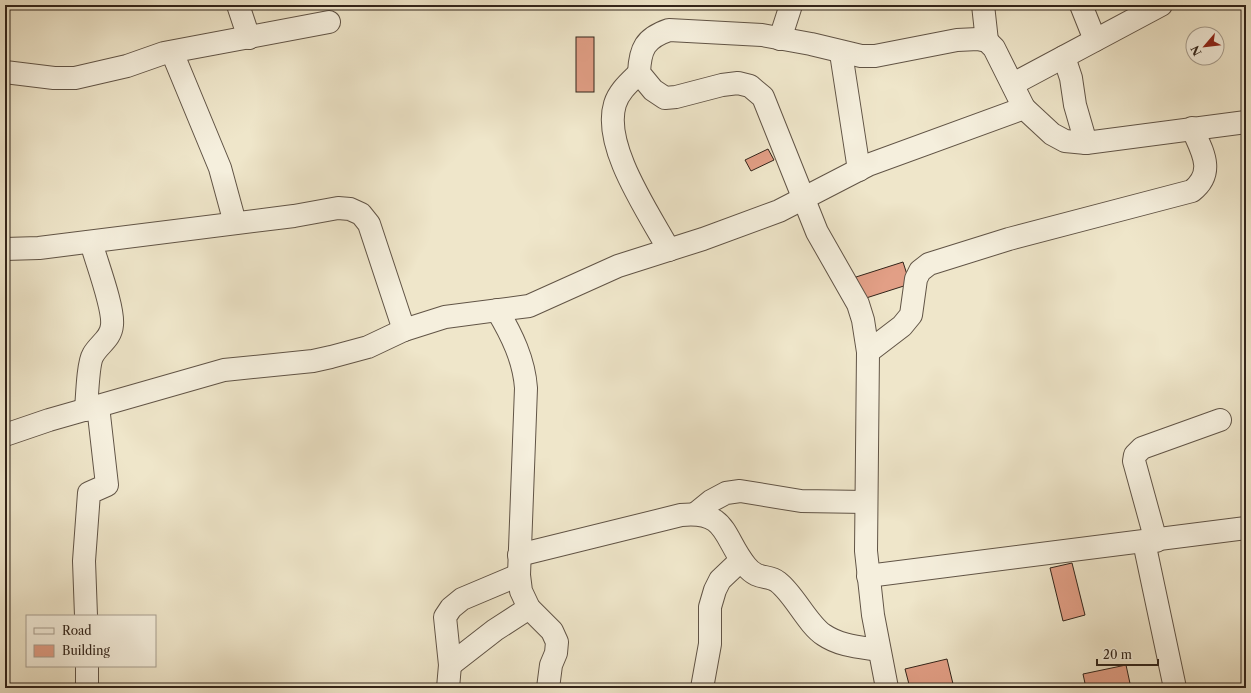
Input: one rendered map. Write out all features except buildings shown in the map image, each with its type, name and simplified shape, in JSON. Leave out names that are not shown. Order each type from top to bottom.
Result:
[{"type":"street","points":[[238,5],[249,38]]},
{"type":"street","points":[[780,38],[791,5]]},
{"type":"street","points":[[983,5],[987,41]]},
{"type":"street","points":[[1081,5],[1095,40]]},
{"type":"street","points":[[1013,84],[1162,5]]},
{"type":"street","points":[[5,72],[54,78],[74,78],[115,69],[172,52],[329,22]]},
{"type":"street","points":[[669,250],[621,162],[614,139],[613,121],[615,105],[621,92],[639,73],[640,56],[645,44],[656,35],[669,30],[743,33],[780,38],[811,44],[841,53],[861,56],[875,56],[957,40],[978,39],[987,41],[994,48],[1024,108],[1052,134],[1065,141],[1086,143],[1246,122]]},
{"type":"street","points":[[172,52],[220,168],[235,223]]},
{"type":"street","points":[[841,53],[859,170]]},
{"type":"street","points":[[1064,57],[1075,105],[1086,143]]},
{"type":"street","points":[[639,73],[653,90],[665,98],[676,97],[722,85],[738,83],[750,86],[763,97],[818,232],[858,304],[863,320],[868,352],[866,551],[868,576],[879,650],[887,688]]},
{"type":"street","points":[[5,435],[224,370],[313,361],[347,354],[368,347],[404,330],[445,317],[528,306],[618,266],[669,250],[779,211],[859,170],[937,139],[1024,108]]},
{"type":"street","points":[[868,352],[902,326],[911,315],[916,279],[920,270],[929,264],[1009,239],[1192,191],[1200,184],[1206,171],[1205,159],[1192,128]]},
{"type":"street","points":[[5,249],[24,250],[235,223],[338,208],[350,209],[361,214],[369,224],[404,330]]},
{"type":"street","points":[[86,615],[84,561],[90,493],[107,485],[92,408],[93,355],[104,343],[110,332],[112,324],[110,310],[91,242]]},
{"type":"street","points":[[497,310],[510,332],[525,371],[526,388],[519,565],[521,591],[529,608],[552,631],[557,642],[556,653],[551,665],[548,688]]},
{"type":"street","points":[[1174,688],[1150,541],[1134,460],[1135,455],[1142,448],[1220,420]]},
{"type":"street","points":[[695,514],[711,501],[726,493],[740,491],[801,501],[866,502]]},
{"type":"street","points":[[448,688],[450,665],[445,617],[451,608],[462,599],[519,565],[675,517],[695,514],[706,515],[716,521],[725,531],[742,560],[754,574],[777,580],[822,634],[845,644],[879,650]]},
{"type":"street","points":[[868,576],[1246,528]]},
{"type":"street","points":[[702,688],[710,644],[710,607],[715,590],[720,580],[742,560]]},
{"type":"street","points":[[450,665],[490,634],[529,608]]},
{"type":"street","points":[[87,667],[87,688]]}]
